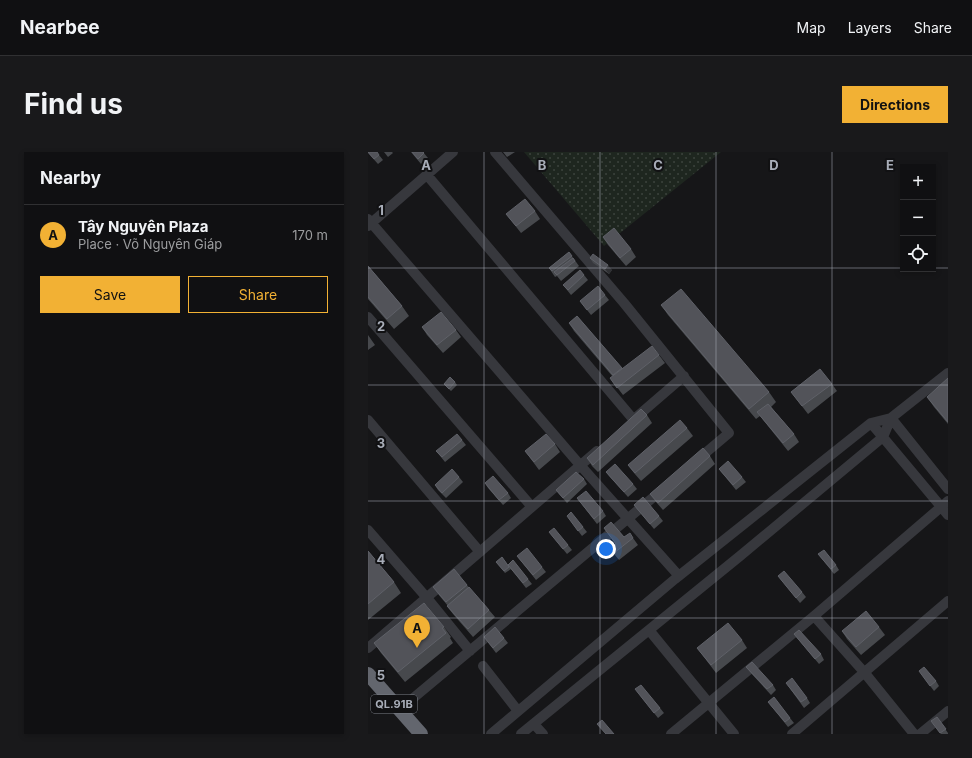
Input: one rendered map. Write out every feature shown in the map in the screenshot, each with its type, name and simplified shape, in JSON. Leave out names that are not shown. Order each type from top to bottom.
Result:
[{"type":"highway","name":"QL.91B","points":[[368,674],[420,734]]},
{"type":"street","points":[[453,152],[369,222],[580,465],[679,576]]},
{"type":"street","points":[[495,152],[624,303],[729,433],[688,468]]},
{"type":"street","points":[[427,175],[630,422],[684,376]]},
{"type":"street","points":[[368,317],[532,507]]},
{"type":"street","points":[[491,734],[679,576],[871,423],[891,418],[948,373]]},
{"type":"street","points":[[521,734],[883,437],[891,418]]},
{"type":"street","points":[[891,418],[948,489]]},
{"type":"street","points":[[368,420],[480,552]]},
{"type":"street","points":[[671,734],[946,508],[871,423]]},
{"type":"street","points":[[368,648],[604,445]]},
{"type":"street","points":[[398,710],[670,483]]},
{"type":"street","points":[[368,530],[427,598],[470,651]]},
{"type":"street","points":[[792,734],[948,601]]},
{"type":"street","points":[[814,616],[864,672],[914,734]]},
{"type":"street","points":[[648,630],[734,734]]},
{"type":"street","points":[[483,666],[518,711]]},
{"type":"street","points":[[920,734],[948,711]]},
{"type":"street","points":[[534,724],[543,734]]},
{"type":"shaded area","points":[[524,152],[721,152],[604,246]]},
{"type":"building","points":[[368,152],[377,152],[379,155],[374,159]]},
{"type":"building","points":[[412,152],[423,152],[424,153],[418,159]]},
{"type":"building","points":[[525,199],[535,211],[516,226],[506,214]]},
{"type":"building","points":[[614,228],[631,249],[620,258],[603,237]]},
{"type":"building","points":[[569,252],[572,256],[552,271],[549,268]]},
{"type":"building","points":[[593,254],[608,265],[605,269],[590,258]]},
{"type":"building","points":[[573,258],[575,261],[557,275],[554,272]]},
{"type":"building","points":[[368,266],[402,306],[387,319],[368,297]]},
{"type":"building","points":[[580,270],[584,275],[568,290],[563,285]]},
{"type":"building","points":[[598,286],[605,295],[587,310],[580,301]]},
{"type":"building","points":[[681,289],[769,392],[749,409],[661,305]]},
{"type":"building","points":[[441,312],[456,330],[437,345],[422,327]]},
{"type":"building","points":[[577,316],[622,368],[613,375],[569,323]]},
{"type":"building","points":[[652,346],[659,355],[617,388],[610,378]]},
{"type":"building","points":[[820,369],[832,384],[802,406],[791,392]]},
{"type":"building","points":[[450,377],[455,382],[449,389],[444,384]]},
{"type":"building","points":[[948,378],[948,422],[927,397]]},
{"type":"building","points":[[768,404],[794,434],[783,443],[757,412]]},
{"type":"building","points":[[641,409],[647,415],[593,465],[587,458]]},
{"type":"building","points":[[680,420],[687,428],[635,473],[628,465]]},
{"type":"building","points":[[457,434],[462,440],[442,457],[436,451]]},
{"type":"building","points":[[546,434],[555,444],[534,462],[525,451]]},
{"type":"building","points":[[703,448],[710,456],[658,503],[650,494]]},
{"type":"building","points":[[728,461],[742,477],[733,485],[719,469]]},
{"type":"building","points":[[615,464],[633,484],[624,492],[606,472]]},
{"type":"building","points":[[452,469],[459,477],[442,493],[435,485]]},
{"type":"building","points":[[576,472],[584,479],[563,498],[556,490]]},
{"type":"building","points":[[493,476],[508,493],[499,500],[485,483]]},
{"type":"building","points":[[586,491],[603,511],[594,519],[577,498]]},
{"type":"building","points":[[643,497],[659,516],[650,524],[634,505]]},
{"type":"building","points":[[571,512],[583,527],[578,531],[567,516]]},
{"type":"building","points":[[611,522],[624,537],[630,533],[633,538],[614,553],[610,549],[616,544],[604,528]]},
{"type":"building","points":[[554,528],[568,545],[563,549],[549,532]]},
{"type":"building","points":[[527,548],[542,567],[533,575],[517,556]]},
{"type":"building","points":[[824,550],[836,565],[831,569],[818,554]]},
{"type":"building","points":[[368,551],[394,582],[368,604]]},
{"type":"building","points":[[502,557],[509,567],[504,571],[496,562]]},
{"type":"building","points":[[513,560],[528,579],[523,583],[508,565]]},
{"type":"building","points":[[454,569],[467,585],[446,602],[433,587]]},
{"type":"building","points":[[784,571],[802,592],[796,598],[778,576]]},
{"type":"building","points":[[469,587],[489,610],[468,629],[447,606]]},
{"type":"building","points":[[424,603],[444,627],[442,628],[446,633],[398,672],[374,643]]},
{"type":"building","points":[[866,611],[879,627],[856,647],[842,631]]},
{"type":"building","points":[[728,623],[742,640],[711,665],[697,648]]},
{"type":"building","points":[[495,627],[504,638],[493,648],[484,637]]},
{"type":"building","points":[[799,630],[821,654],[815,659],[794,634]]},
{"type":"building","points":[[752,662],[773,685],[767,689],[746,667]]},
{"type":"building","points":[[924,667],[936,681],[930,686],[919,671]]},
{"type":"building","points":[[792,678],[807,698],[801,702],[786,683]]},
{"type":"building","points":[[641,685],[660,708],[654,713],[635,689]]},
{"type":"building","points":[[774,697],[790,718],[785,722],[768,702]]},
{"type":"building","points":[[937,717],[946,729],[940,733],[931,721]]},
{"type":"building","points":[[602,720],[614,734],[606,734],[597,724]]},
{"type":"place","name":"Tây Nguyên Plaza","points":[[417,648]]}]
